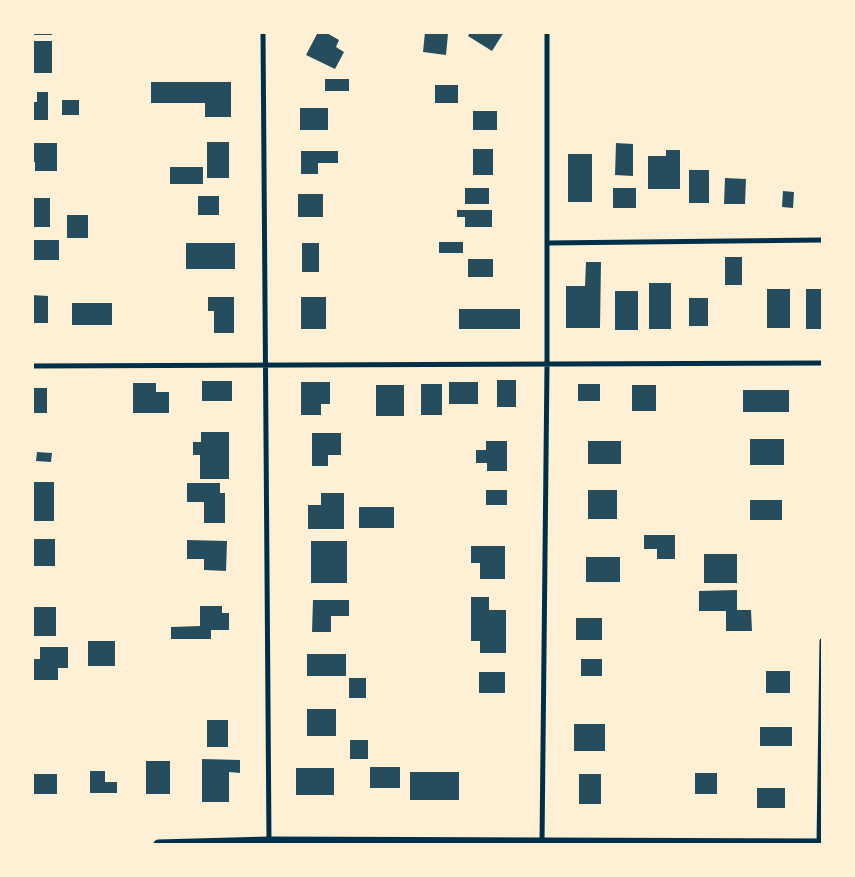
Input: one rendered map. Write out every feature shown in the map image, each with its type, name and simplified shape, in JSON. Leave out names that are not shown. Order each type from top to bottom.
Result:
[{"type":"street","points":[[263,32],[270,841]]},
{"type":"street","points":[[542,842],[547,364],[547,32]]},
{"type":"street","points":[[547,243],[822,240]]},
{"type":"street","points":[[32,366],[266,367],[822,363]]},
{"type":"street","points":[[158,844],[270,841],[821,843],[822,641]]},
{"type":"building","points":[[32,32],[52,32],[52,35],[32,35]]},
{"type":"building","points":[[318,32],[325,32],[339,40],[336,47],[344,52],[335,69],[306,55]]},
{"type":"building","points":[[425,32],[448,34],[446,55],[423,52]]},
{"type":"building","points":[[470,32],[504,32],[492,51],[468,36]]},
{"type":"building","points":[[32,41],[52,41],[52,73],[32,73]]},
{"type":"building","points":[[325,79],[349,79],[349,91],[325,91]]},
{"type":"building","points":[[151,82],[231,82],[231,117],[205,117],[205,103],[151,103]]},
{"type":"building","points":[[435,85],[458,85],[458,103],[435,103]]},
{"type":"building","points":[[37,92],[48,92],[48,120],[32,120],[32,102],[37,102]]},
{"type":"building","points":[[62,100],[79,100],[79,115],[62,115]]},
{"type":"building","points":[[300,108],[328,108],[328,130],[300,130]]},
{"type":"building","points":[[473,111],[497,111],[497,130],[473,130]]},
{"type":"building","points":[[207,142],[229,142],[229,178],[207,178]]},
{"type":"building","points":[[32,143],[57,143],[57,171],[35,171],[35,162],[32,162]]},
{"type":"building","points":[[616,143],[633,144],[633,176],[615,175]]},
{"type":"building","points":[[473,149],[493,149],[493,175],[473,175]]},
{"type":"building","points":[[666,150],[680,150],[680,189],[648,189],[648,156],[666,156]]},
{"type":"building","points":[[301,151],[338,151],[338,163],[318,163],[318,174],[301,174]]},
{"type":"building","points":[[568,154],[592,154],[592,202],[568,202]]},
{"type":"building","points":[[170,167],[203,167],[203,184],[170,184]]},
{"type":"building","points":[[689,170],[709,170],[709,203],[689,203]]},
{"type":"building","points":[[725,178],[746,179],[745,204],[724,204]]},
{"type":"building","points":[[465,188],[489,188],[489,204],[465,204]]},
{"type":"building","points":[[613,188],[636,188],[636,208],[613,208]]},
{"type":"building","points":[[783,191],[794,192],[793,208],[782,207]]},
{"type":"building","points":[[298,194],[323,194],[323,217],[298,217]]},
{"type":"building","points":[[198,196],[219,196],[219,215],[198,215]]},
{"type":"building","points":[[32,198],[50,198],[50,227],[32,227]]},
{"type":"building","points":[[457,210],[492,210],[492,227],[465,227],[465,217],[457,217]]},
{"type":"building","points":[[67,215],[88,215],[88,238],[67,238]]},
{"type":"building","points":[[32,240],[59,240],[59,260],[32,260]]},
{"type":"building","points":[[439,242],[463,242],[463,253],[439,253]]},
{"type":"building","points":[[186,243],[235,243],[235,269],[186,269]]},
{"type":"building","points":[[302,243],[319,243],[319,272],[302,272]]},
{"type":"building","points":[[725,257],[742,257],[742,285],[725,285]]},
{"type":"building","points":[[468,259],[493,259],[493,277],[468,277]]},
{"type":"building","points":[[586,262],[601,262],[600,328],[566,328],[566,286],[585,286]]},
{"type":"building","points":[[649,283],[671,283],[671,329],[649,329]]},
{"type":"building","points":[[767,289],[790,289],[790,328],[767,328]]},
{"type":"building","points":[[806,289],[822,289],[822,329],[806,329]]},
{"type":"building","points":[[615,291],[638,291],[638,330],[615,330]]},
{"type":"building","points":[[32,295],[48,296],[48,323],[32,323]]},
{"type":"building","points":[[208,297],[234,297],[234,333],[214,333],[214,311],[208,311]]},
{"type":"building","points":[[301,297],[326,297],[326,329],[301,329]]},
{"type":"building","points":[[689,298],[708,298],[708,326],[689,326]]},
{"type":"building","points":[[72,303],[112,303],[112,325],[72,325]]},
{"type":"building","points":[[459,309],[520,309],[520,329],[459,329]]},
{"type":"building","points":[[497,380],[516,380],[516,407],[497,407]]},
{"type":"building","points":[[202,381],[232,381],[232,401],[202,401]]},
{"type":"building","points":[[301,382],[330,382],[330,404],[321,404],[321,415],[301,415]]},
{"type":"building","points":[[449,382],[478,382],[478,404],[449,404]]},
{"type":"building","points":[[133,383],[156,383],[156,392],[169,392],[169,413],[133,413]]},
{"type":"building","points":[[421,384],[442,384],[442,415],[421,415]]},
{"type":"building","points":[[578,384],[600,384],[600,401],[578,401]]},
{"type":"building","points":[[376,385],[404,385],[404,416],[376,416]]},
{"type":"building","points":[[632,385],[656,385],[656,411],[632,411]]},
{"type":"building","points":[[32,388],[47,388],[47,413],[32,413]]},
{"type":"building","points":[[743,390],[789,390],[789,412],[743,412]]},
{"type":"building","points":[[201,432],[229,432],[229,479],[200,479],[200,455],[193,455],[193,442],[201,442]]},
{"type":"building","points":[[312,433],[341,433],[341,455],[328,455],[328,466],[312,466]]},
{"type":"building","points":[[750,439],[784,439],[784,465],[750,465]]},
{"type":"building","points":[[486,441],[507,441],[507,471],[487,471],[487,463],[476,463],[476,450],[486,450]]},
{"type":"building","points":[[588,441],[621,441],[621,464],[588,464]]},
{"type":"building","points":[[37,452],[52,453],[51,462],[36,461]]},
{"type":"building","points":[[32,482],[54,482],[54,521],[32,521]]},
{"type":"building","points":[[187,483],[220,483],[220,493],[225,493],[225,523],[204,523],[204,502],[187,502]]},
{"type":"building","points":[[486,490],[507,490],[507,505],[486,505]]},
{"type":"building","points":[[588,490],[617,490],[617,519],[588,519]]},
{"type":"building","points":[[321,493],[344,493],[344,529],[308,529],[308,505],[321,505]]},
{"type":"building","points":[[750,500],[782,500],[782,520],[750,520]]},
{"type":"building","points":[[359,507],[394,507],[394,528],[359,528]]},
{"type":"building","points":[[644,535],[675,535],[675,559],[657,559],[657,549],[644,549]]},
{"type":"building","points":[[32,539],[55,539],[55,566],[32,566]]},
{"type":"building","points":[[187,540],[227,541],[226,571],[204,570],[204,559],[187,559]]},
{"type":"building","points":[[311,541],[347,541],[347,583],[311,583]]},
{"type":"building","points":[[471,546],[505,546],[505,579],[480,579],[480,563],[471,563]]},
{"type":"building","points":[[704,554],[737,554],[737,583],[704,583]]},
{"type":"building","points":[[586,557],[620,557],[620,582],[586,582]]},
{"type":"building","points":[[737,590],[737,610],[751,610],[752,631],[726,631],[726,611],[699,611],[699,591]]},
{"type":"building","points":[[471,597],[489,597],[489,610],[506,610],[506,653],[480,653],[480,641],[471,641]]},
{"type":"building","points":[[313,600],[349,600],[349,616],[331,616],[331,632],[312,632]]},
{"type":"building","points":[[200,606],[222,606],[222,613],[229,613],[229,630],[211,630],[211,639],[171,639],[171,627],[200,626]]},
{"type":"building","points":[[32,607],[56,607],[56,636],[32,636]]},
{"type":"building","points":[[576,618],[602,618],[602,640],[576,640]]},
{"type":"building","points":[[88,641],[115,641],[115,666],[88,666]]},
{"type":"building","points":[[40,647],[68,647],[68,668],[58,668],[58,680],[32,680],[32,659],[40,659]]},
{"type":"building","points":[[307,654],[346,654],[346,676],[307,676]]},
{"type":"building","points":[[581,659],[602,659],[602,676],[581,676]]},
{"type":"building","points":[[766,671],[790,671],[790,693],[766,693]]},
{"type":"building","points":[[479,672],[505,672],[505,693],[479,693]]},
{"type":"building","points":[[349,678],[366,678],[366,698],[349,698]]},
{"type":"building","points":[[307,709],[336,709],[336,736],[307,736]]},
{"type":"building","points":[[207,720],[228,720],[228,747],[207,747]]},
{"type":"building","points":[[574,724],[605,724],[605,751],[574,751]]},
{"type":"building","points":[[760,727],[792,727],[792,746],[760,746]]},
{"type":"building","points":[[350,740],[368,740],[368,759],[350,759]]},
{"type":"building","points":[[202,759],[240,760],[240,773],[229,772],[229,802],[202,802]]},
{"type":"building","points":[[146,761],[170,761],[170,794],[146,794]]},
{"type":"building","points":[[370,767],[400,767],[400,788],[370,788]]},
{"type":"building","points":[[296,768],[334,768],[334,795],[296,795]]},
{"type":"building","points":[[90,771],[105,771],[105,782],[117,782],[117,793],[90,793]]},
{"type":"building","points":[[410,772],[459,772],[459,800],[410,800]]},
{"type":"building","points":[[695,773],[717,773],[717,794],[695,794]]},
{"type":"building","points":[[34,774],[57,774],[57,794],[34,794]]},
{"type":"building","points":[[579,774],[601,774],[601,804],[579,804]]},
{"type":"building","points":[[757,788],[785,788],[785,808],[757,808]]}]
